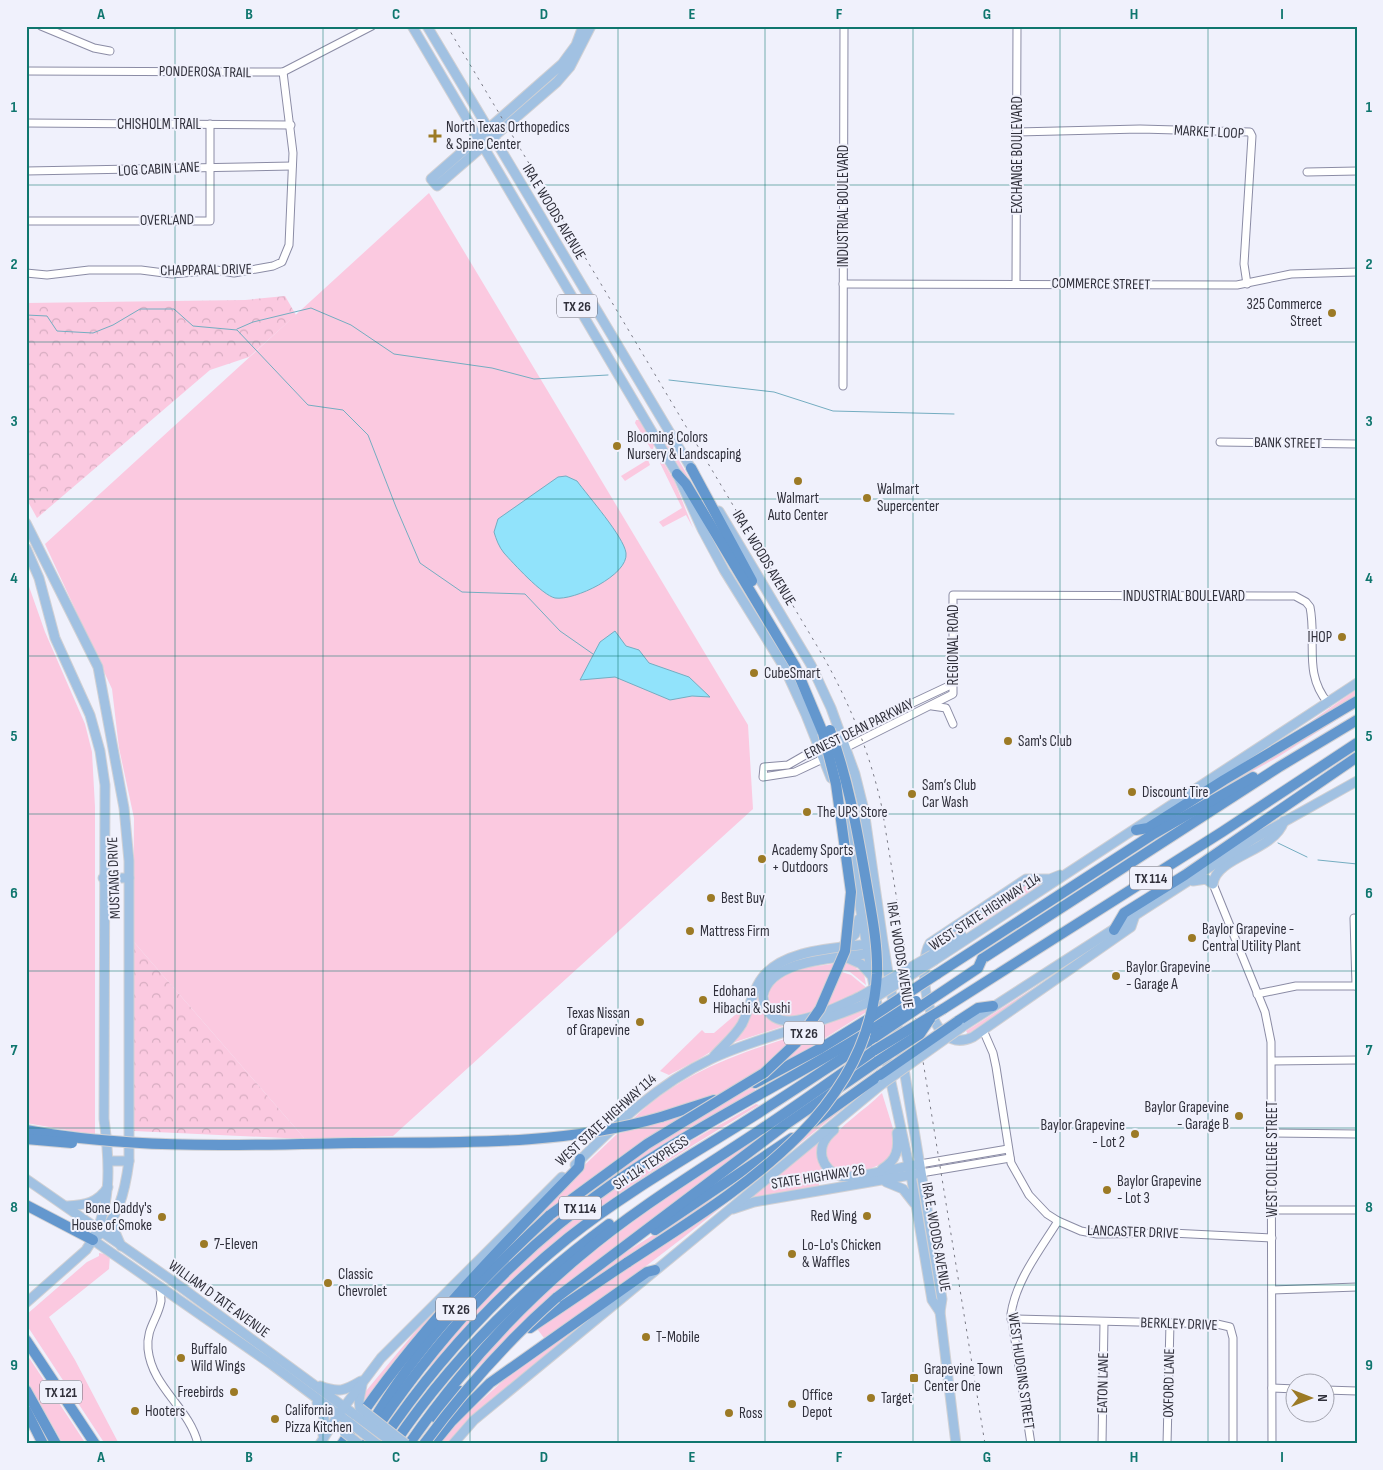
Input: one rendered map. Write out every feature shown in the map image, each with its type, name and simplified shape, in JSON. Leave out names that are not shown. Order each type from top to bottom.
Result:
[{"type":"highway","points":[[415,1444],[464,1387],[516,1338],[556,1308],[732,1192],[763,1169],[794,1141],[815,1118],[840,1083],[855,1059],[865,1035],[876,984],[876,945],[854,814],[843,768],[826,732],[802,666],[691,468]]},
{"type":"highway","name":"TX 26","points":[[359,1444],[376,1415],[441,1326],[490,1272],[550,1214],[611,1168],[647,1144],[764,1074],[796,1043],[820,1009],[835,979],[845,951],[851,892],[836,784],[826,732],[795,666],[686,484],[677,474]]},
{"type":"highway","points":[[1136,830],[1148,828],[1224,780],[1357,701]]},
{"type":"highway","name":"TX 114","points":[[366,1444],[404,1386],[489,1286],[560,1224],[611,1185],[678,1142],[874,1033],[982,960],[1279,767],[1357,720]]},
{"type":"highway","name":"TX 114","points":[[408,1444],[482,1351],[546,1285],[634,1213],[747,1139],[875,1050],[930,1018],[1222,832],[1357,743]]},
{"type":"highway","points":[[1114,930],[1124,913],[1185,874],[1357,756]]},
{"type":"highway","points":[[26,1130],[86,1139],[167,1144],[508,1142],[594,1132],[701,1105],[755,1082],[821,1048],[1201,805],[1263,771],[1279,767]]},
{"type":"highway","points":[[619,1249],[629,1246],[880,1082],[960,1024],[978,1008],[993,1006]]},
{"type":"highway","points":[[424,1444],[464,1392],[497,1354],[556,1298],[785,1125],[920,1034],[930,1018]]},
{"type":"highway","name":"SH 114 TEXPRESS","points":[[379,1444],[415,1393],[475,1324],[532,1268],[568,1238],[624,1198],[874,1033]]},
{"type":"highway","points":[[26,1139],[158,1148],[167,1144]]},
{"type":"highway","name":"SH 114 TEXPRESS","points":[[394,1444],[423,1402],[448,1371],[501,1314],[539,1278],[604,1228],[654,1193],[731,1142],[747,1139]]},
{"type":"highway","points":[[342,1444],[367,1404],[410,1349],[502,1246],[579,1168],[580,1159]]},
{"type":"highway","points":[[26,1205],[93,1240]]},
{"type":"highway","points":[[433,1444],[471,1402],[510,1367],[647,1272],[655,1270]]},
{"type":"highway","name":"TX 121","points":[[26,1340],[95,1444]]},
{"type":"highway","name":"TX 121","points":[[26,1390],[56,1444]]},
{"type":"highway","points":[[26,1410],[43,1444]]},
{"type":"main road","name":"IRA E WOODS AVENUE","points":[[412,26],[677,474],[702,529],[724,570],[784,667],[819,747],[846,822],[871,975],[910,1171]]},
{"type":"main road","name":"IRA E WOODS AVENUE","points":[[427,26],[691,468],[735,536],[801,648],[842,735],[864,810],[884,947],[921,1169]]},
{"type":"main road","points":[[583,26],[565,67],[488,129],[434,183],[483,146],[540,98],[565,67],[587,38],[591,26]]},
{"type":"main road","points":[[576,303],[582,300],[592,303]]},
{"type":"main road","name":"MUSTANG DRIVE","points":[[26,523],[98,668],[124,808],[129,878],[130,1160],[127,1183],[113,1219],[99,1231],[86,1250],[28,1302]]},
{"type":"main road","name":"MUSTANG DRIVE","points":[[26,548],[39,578],[55,638],[90,715],[100,751],[105,785],[106,814],[103,878],[104,1119],[109,1161],[106,1202],[99,1231]]},
{"type":"main road","name":"WEST STATE HIGHWAY 114","points":[[321,1442],[341,1411],[381,1358],[580,1159],[658,1090],[711,1059],[733,1050],[827,1020],[863,1000],[1068,875],[1357,683]]},
{"type":"main road","points":[[993,1006],[1284,821],[1357,781]]},
{"type":"main road","points":[[1181,886],[1200,878],[1209,880],[1213,884],[1218,871],[1267,842],[1278,833],[1284,821]]},
{"type":"main road","points":[[1068,875],[1060,875],[1050,879],[1026,879],[935,939],[927,948],[924,963],[926,987],[935,1025],[943,1034],[955,1040],[967,1040],[1131,927],[1134,918]]},
{"type":"main road","points":[[103,878],[129,878]]},
{"type":"main road","points":[[841,948],[855,934],[861,909]]},
{"type":"main road","points":[[711,1059],[742,1024],[751,996],[761,979],[774,967],[801,955],[866,944],[884,947]]},
{"type":"main road","points":[[863,1000],[792,1022],[777,1019],[766,1007],[764,990],[778,973],[800,964],[868,954],[884,947]]},
{"type":"main road","points":[[845,957],[861,964],[871,975]]},
{"type":"main road","points":[[880,1082],[876,1094],[826,1136],[821,1150],[824,1164],[835,1174],[847,1176],[879,1170],[910,1171],[921,1169]]},
{"type":"main road","points":[[454,1443],[474,1420],[730,1210],[880,1082]]},
{"type":"main road","points":[[879,1170],[892,1162],[898,1149],[898,1135],[890,1096],[893,1089]]},
{"type":"main road","points":[[109,1161],[130,1160]]},
{"type":"main road","name":"IRA E. WOODS AVENUE","points":[[921,1169],[942,1299],[940,1312],[956,1444]]},
{"type":"main road","name":"IRA E. WOODS AVENUE","points":[[910,1171],[932,1300],[940,1312]]},
{"type":"main road","name":"STATE HIGHWAY 26","points":[[730,1210],[754,1202],[880,1181],[910,1171]]},
{"type":"main road","name":"WILLIAM D TATE AVENUE","points":[[26,1179],[195,1297],[313,1384],[341,1411],[350,1423],[379,1444]]},
{"type":"main road","points":[[880,1181],[893,1183],[903,1189],[909,1194],[917,1209]]},
{"type":"main road","points":[[67,1206],[91,1203],[102,1195],[108,1186]]},
{"type":"main road","points":[[113,1219],[115,1232],[122,1246]]},
{"type":"main road","name":"WILLIAM D TATE AVENUE","points":[[93,1240],[242,1343],[312,1396],[341,1411],[358,1412],[394,1444]]},
{"type":"main road","points":[[167,1290],[172,1289],[185,1297],[195,1297]]},
{"type":"main road","points":[[242,1343],[250,1344],[270,1358],[276,1357]]},
{"type":"main road","points":[[364,1380],[358,1412],[408,1444]]},
{"type":"main road","points":[[313,1384],[336,1391],[346,1390],[364,1380]]},
{"type":"main road","points":[[312,1396],[323,1411],[325,1424],[321,1442]]},
{"type":"main road","points":[[321,1442],[333,1431],[344,1432],[359,1444]]},
{"type":"street","points":[[41,26],[94,48],[110,51]]},
{"type":"street","name":"PONDEROSA TRAIL","points":[[26,71],[283,72],[372,26]]},
{"type":"street","name":"INDUSTRIAL BOULEVARD","points":[[843,386],[844,26]]},
{"type":"street","name":"EXCHANGE BOULEVARD","points":[[1016,283],[1017,26]]},
{"type":"street","name":"CHAPPARAL DRIVE","points":[[26,273],[46,275],[89,270],[141,270],[172,274],[216,270],[234,273],[273,266],[282,262],[289,245],[292,166],[291,125],[283,72]]},
{"type":"street","name":"CHISHOLM TRAIL","points":[[26,123],[291,125]]},
{"type":"street","name":"OVERLAND","points":[[26,221],[210,221],[210,124]]},
{"type":"street","name":"MARKET LOOP","points":[[1017,132],[1140,129],[1250,132],[1252,136],[1244,264],[1247,284]]},
{"type":"street","name":"LOG CABIN LANE","points":[[26,170],[128,171],[209,166],[292,166]]},
{"type":"street","points":[[1307,172],[1357,171]]},
{"type":"street","name":"COMMERCE STREET","points":[[843,284],[1247,284],[1291,274],[1357,272]]},
{"type":"street","name":"BANK STREET","points":[[1220,442],[1357,444]]},
{"type":"street","name":"INDUSTRIAL BOULEVARD","points":[[953,595],[1295,596],[1306,602],[1310,607],[1313,672],[1318,690],[1328,703]]},
{"type":"street","name":"REGIONAL ROAD","points":[[953,595],[953,694]]},
{"type":"street","name":"ERNEST DEAN PARKWAY","points":[[953,684],[842,735],[788,765],[764,767],[764,777],[794,772],[847,748],[924,707],[953,694]]},
{"type":"street","points":[[906,705],[911,714]]},
{"type":"street","points":[[924,707],[935,705],[946,708],[953,724]]},
{"type":"street","name":"WEST COLLEGE STREET","points":[[1213,884],[1268,1022],[1272,1061],[1272,1444]]},
{"type":"street","points":[[1257,994],[1296,986],[1356,986],[1354,918]]},
{"type":"street","name":"LANCASTER DRIVE","points":[[983,1030],[993,1053],[996,1067],[1010,1158],[1019,1180],[1029,1195],[1047,1214],[1058,1221],[1096,1234],[1171,1233],[1272,1238]]},
{"type":"street","points":[[1272,1061],[1357,1060]]},
{"type":"street","points":[[1272,1133],[1357,1134]]},
{"type":"street","points":[[921,1169],[1008,1150]]},
{"type":"street","points":[[921,1169],[1010,1158]]},
{"type":"street","points":[[1272,1210],[1357,1210]]},
{"type":"street","name":"WEST HUDGINS STREET","points":[[1031,1444],[1011,1319],[1013,1300],[1020,1282],[1058,1221]]},
{"type":"street","points":[[1272,1290],[1357,1287]]},
{"type":"street","points":[[167,1290],[150,1330],[150,1357],[158,1380],[181,1407],[192,1426],[198,1444]]},
{"type":"street","points":[[161,1302],[167,1290]]},
{"type":"street","name":"BERKLEY DRIVE","points":[[1011,1319],[1217,1324],[1232,1330],[1233,1444]]},
{"type":"street","name":"EATON LANE","points":[[1102,1444],[1104,1322]]},
{"type":"street","name":"OXFORD LANE","points":[[1168,1444],[1170,1323]]},
{"type":"street","points":[[1272,1388],[1286,1389]]},
{"type":"street","points":[[1336,1390],[1357,1391]]},
{"type":"green space","points":[[429,193],[748,725],[753,809],[393,1136],[305,1139],[133,941],[134,818],[119,748],[112,689],[45,544]]},
{"type":"green space","points":[[285,296],[296,315],[249,357],[210,370],[37,518],[26,498],[26,303],[245,300]]},
{"type":"green space","points":[[636,420],[639,420],[654,445],[653,449],[651,449],[635,423]]},
{"type":"green space","points":[[662,431],[708,511],[698,499],[659,433]]},
{"type":"green space","points":[[646,455],[650,465],[625,481],[621,476],[647,460]]},
{"type":"green space","points":[[662,460],[674,480],[693,528],[686,515],[663,527],[659,522],[682,508],[660,463]]},
{"type":"green space","points":[[26,578],[45,632],[85,724],[92,752],[95,807],[95,1135],[26,1123]]},
{"type":"green space","points":[[1357,689],[1357,694],[1311,724],[1310,722]]},
{"type":"green space","points":[[1357,704],[1357,707],[1278,757],[1199,801]]},
{"type":"green space","points":[[1041,881],[1040,885],[977,925],[935,949],[933,947],[937,942],[1026,883]]},
{"type":"green space","points":[[133,941],[305,1139],[134,1131]]},
{"type":"green space","points":[[845,962],[857,966],[856,968],[864,974],[866,985],[850,972],[842,970]]},
{"type":"green space","points":[[837,963],[813,1014],[786,1017],[775,1013],[771,1008],[769,1003],[770,989],[773,983],[783,974],[802,968]]},
{"type":"green space","points":[[842,972],[851,975],[868,989],[824,1009]]},
{"type":"green space","points":[[1054,975],[1055,977],[968,1034],[966,1031]]},
{"type":"green space","points":[[761,987],[760,1003],[762,1008],[784,1026],[732,1043]]},
{"type":"green space","points":[[868,1007],[868,1011],[798,1055],[778,1065],[809,1031]]},
{"type":"green space","points":[[742,1009],[741,1020],[735,1030],[715,1049],[669,1075],[660,1071],[702,1030],[705,1033],[714,1033]]},
{"type":"green space","points":[[795,1036],[768,1066],[758,1074],[729,1090],[697,1102],[632,1120],[649,1104],[688,1078],[751,1050]]},
{"type":"green space","points":[[753,1087],[756,1091],[663,1145],[595,1191],[522,1249],[495,1274],[550,1219],[617,1168],[697,1118]]},
{"type":"green space","points":[[882,1093],[895,1135],[893,1151],[891,1153],[892,1157],[873,1168],[862,1171],[841,1171],[833,1166],[828,1158],[826,1146],[846,1124]]},
{"type":"green space","points":[[849,1101],[850,1103],[793,1149],[818,1121]]},
{"type":"green space","points":[[756,1104],[759,1105],[626,1189],[551,1245],[503,1288],[458,1334],[431,1367],[428,1366],[499,1286],[525,1260],[579,1214],[652,1164]]},
{"type":"green space","points":[[696,1111],[596,1175],[549,1211],[505,1251],[572,1177],[617,1134]]},
{"type":"green space","points":[[754,1140],[756,1141],[576,1276],[541,1305],[470,1375],[482,1358],[536,1303],[595,1251],[656,1205]]},
{"type":"green space","points":[[819,1140],[819,1146],[838,1180],[819,1183],[819,1186],[753,1197],[752,1195]]},
{"type":"green space","points":[[711,1198],[713,1201],[558,1303],[620,1256]]},
{"type":"green space","points":[[727,1201],[638,1272],[544,1338],[535,1326]]},
{"type":"green space","points":[[99,1253],[110,1255],[109,1269],[49,1317],[75,1360],[119,1444],[105,1444],[26,1324],[26,1315],[87,1262],[99,1256]]},
{"type":"green space","points":[[479,1265],[400,1354],[364,1403],[363,1397],[366,1391],[429,1315]]},
{"type":"green space","points":[[594,1315],[488,1405],[451,1442],[439,1444],[462,1418],[526,1360]]},
{"type":"green space","points":[[26,1353],[86,1444],[63,1444],[26,1379]]},
{"type":"water","points":[[566,476],[577,481],[597,506],[613,527],[626,553],[625,561],[619,570],[599,585],[575,595],[555,598],[543,591],[508,558],[494,532],[498,519],[558,477]]},
{"type":"water","points":[[615,631],[626,646],[639,650],[649,663],[689,677],[710,697],[692,696],[670,700],[615,677],[580,680],[600,642]]},
{"type":"waterway","points":[[237,329],[253,322],[311,308],[351,325],[394,354],[492,368],[534,379],[608,375]]},
{"type":"waterway","points":[[26,315],[47,316],[57,331],[93,333],[113,325],[140,309],[174,309],[193,326],[237,330],[308,405],[343,410],[368,435],[420,563],[462,592],[525,594],[560,631],[593,654]]},
{"type":"waterway","points":[[669,380],[774,392],[833,411],[954,414]]},
{"type":"waterway","points":[[1278,843],[1307,857]]},
{"type":"waterway","points":[[1318,860],[1357,864]]},
{"type":"railway","points":[[447,26],[823,656],[842,692],[858,729],[872,768],[882,808],[985,1444]]},
{"type":"place","name":"North Texas Orthopedics & Spine Center","points":[[435,136]]},
{"type":"place","name":"325 Commerce Street","points":[[1332,313]]},
{"type":"place","name":"Blooming Colors Nursery & Landscaping","points":[[617,446]]},
{"type":"place","name":"Walmart Auto Center","points":[[798,481]]},
{"type":"place","name":"Walmart Supercenter","points":[[867,498]]},
{"type":"place","name":"IHOP","points":[[1342,637]]},
{"type":"place","name":"CubeSmart","points":[[754,673]]},
{"type":"place","name":"Sam's Club","points":[[1008,741]]},
{"type":"place","name":"Discount Tire","points":[[1132,792]]},
{"type":"place","name":"Sam’s Club Car Wash","points":[[912,794]]},
{"type":"place","name":"The UPS Store","points":[[807,812]]},
{"type":"place","name":"Academy Sports + Outdoors","points":[[762,859]]},
{"type":"place","name":"Best Buy","points":[[711,898]]},
{"type":"place","name":"Mattress Firm","points":[[690,931]]},
{"type":"place","name":"Baylor Grapevine - Central Utility Plant","points":[[1192,938]]},
{"type":"place","name":"Baylor Grapevine - Garage A","points":[[1116,976]]},
{"type":"place","name":"Edohana Hibachi & Sushi","points":[[703,1000]]},
{"type":"place","name":"Texas Nissan of Grapevine","points":[[640,1022]]},
{"type":"place","name":"Baylor Grapevine - Garage B","points":[[1239,1116]]},
{"type":"place","name":"Baylor Grapevine - Lot 2","points":[[1135,1134]]},
{"type":"place","name":"Baylor Grapevine - Lot 3","points":[[1107,1190]]},
{"type":"place","name":"Red Wing","points":[[867,1216]]},
{"type":"place","name":"Bone Daddy's House of Smoke","points":[[162,1217]]},
{"type":"place","name":"7-Eleven","points":[[204,1244]]},
{"type":"place","name":"Lo-Lo's Chicken & Waffles","points":[[792,1254]]},
{"type":"place","name":"Classic Chevrolet","points":[[328,1283]]},
{"type":"place","name":"T-Mobile","points":[[646,1337]]},
{"type":"place","name":"Buffalo Wild Wings","points":[[181,1358]]},
{"type":"place","name":"Grapevine Town Center One","points":[[914,1378]]},
{"type":"place","name":"Freebirds","points":[[234,1392]]},
{"type":"place","name":"Target","points":[[871,1398]]},
{"type":"place","name":"Office Depot","points":[[792,1404]]},
{"type":"place","name":"Hooters","points":[[135,1411]]},
{"type":"place","name":"Ross","points":[[729,1413]]},
{"type":"place","name":"California Pizza Kitchen","points":[[275,1419]]}]
